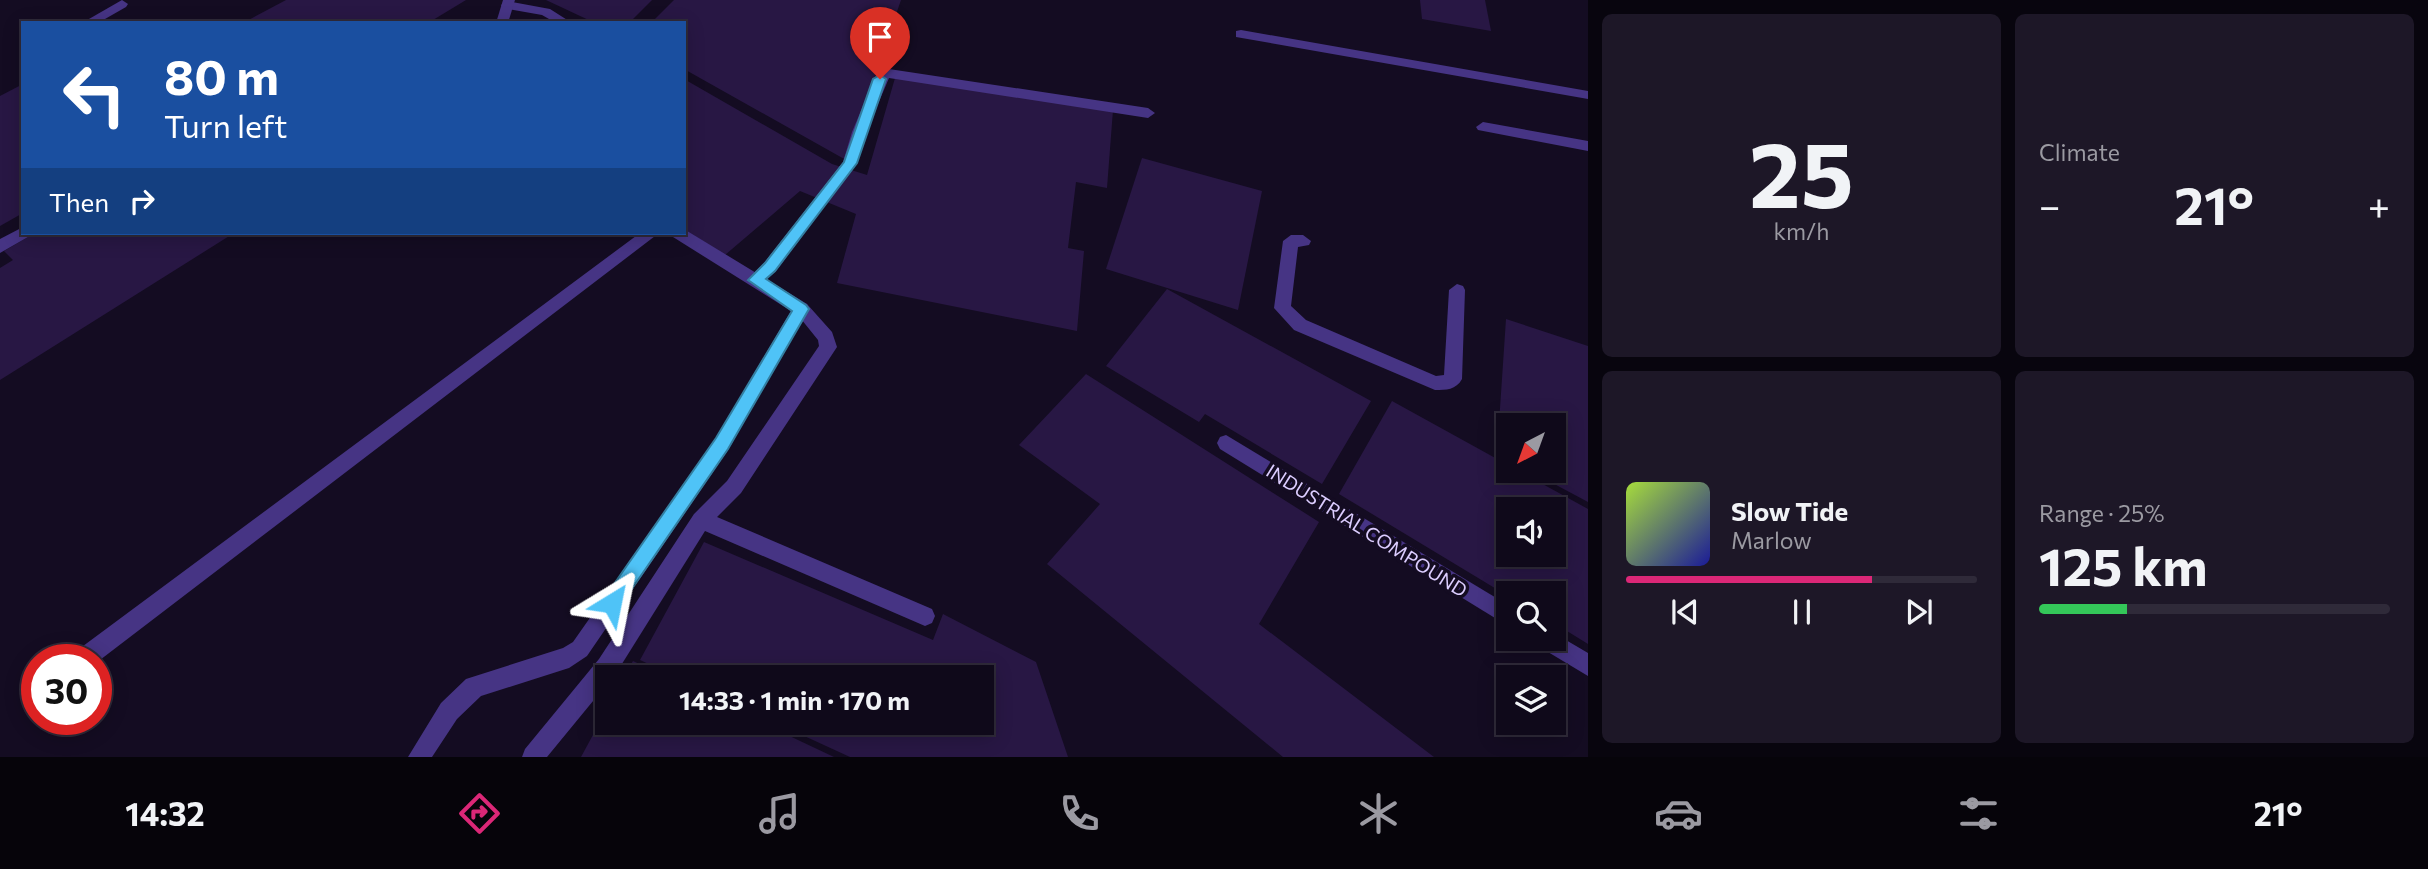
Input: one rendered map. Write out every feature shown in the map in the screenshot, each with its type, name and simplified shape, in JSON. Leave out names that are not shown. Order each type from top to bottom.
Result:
[{"type":"street","points":[[503,21],[508,2],[546,12],[562,21]]},
{"type":"street","points":[[92,21],[122,4]]},
{"type":"street","points":[[1241,34],[1588,95]]},
{"type":"street","points":[[755,280],[770,267],[850,163],[859,132],[883,75],[889,73],[1148,113]]},
{"type":"street","points":[[1483,127],[1588,146]]},
{"type":"street","points":[[0,247],[21,234]]},
{"type":"street","points":[[104,644],[648,235]]},
{"type":"street","points":[[533,757],[607,667],[701,520],[734,487],[828,347],[826,337],[801,309],[681,235]]},
{"type":"street","points":[[1303,241],[1291,242],[1282,308],[1289,317],[1300,325],[1435,383],[1446,383],[1453,379],[1457,290]]},
{"type":"street","points":[[419,757],[449,711],[474,687],[569,657],[580,649],[722,444],[801,309]]},
{"type":"street","name":"INDUSTRIAL COMPOUND","points":[[1226,443],[1496,609]]},
{"type":"street","points":[[701,520],[925,616]]},
{"type":"street","points":[[1565,651],[1588,665]]},
{"type":"building","points":[[286,0],[466,0],[431,21],[247,21]]},
{"type":"building","points":[[546,0],[652,0],[631,21],[591,21]]},
{"type":"building","points":[[674,0],[901,0],[846,160],[686,70],[686,21],[653,21]]},
{"type":"building","points":[[1420,0],[1485,0],[1491,31],[1422,19]]},
{"type":"building","points":[[895,78],[1113,110],[1107,188],[1076,182],[1068,248],[1084,251],[1077,331],[837,283],[856,214],[800,191],[725,255],[686,230],[686,80],[832,164],[867,175]]},
{"type":"building","points":[[21,85],[21,214],[0,226],[0,96]]},
{"type":"building","points":[[1142,158],[1262,191],[1238,310],[1106,269]]},
{"type":"building","points":[[32,235],[231,235],[0,380],[0,268],[13,260],[4,251]]},
{"type":"building","points":[[1167,289],[1371,401],[1322,484],[1205,414],[1199,422],[1106,366]]},
{"type":"building","points":[[1506,319],[1588,346],[1588,502],[1552,483],[1566,483],[1566,413],[1500,413]]},
{"type":"building","points":[[1086,374],[1319,522],[1259,624],[1434,757],[1283,757],[1047,564],[1100,504],[1019,445]]},
{"type":"building","points":[[1392,401],[1496,458],[1496,483],[1541,483],[1588,509],[1588,644],[1566,630],[1566,581],[1496,581],[1496,589],[1339,494]]},
{"type":"building","points":[[704,542],[933,640],[943,614],[1036,662],[1068,757],[850,757],[802,735],[994,735],[994,665],[651,665],[640,660]]},
{"type":"building","points":[[595,731],[595,735],[787,735],[834,757],[581,757]]},
{"type":"route","points":[[612,603],[722,444],[801,309],[755,280],[770,267],[850,163],[880,79]]}]
